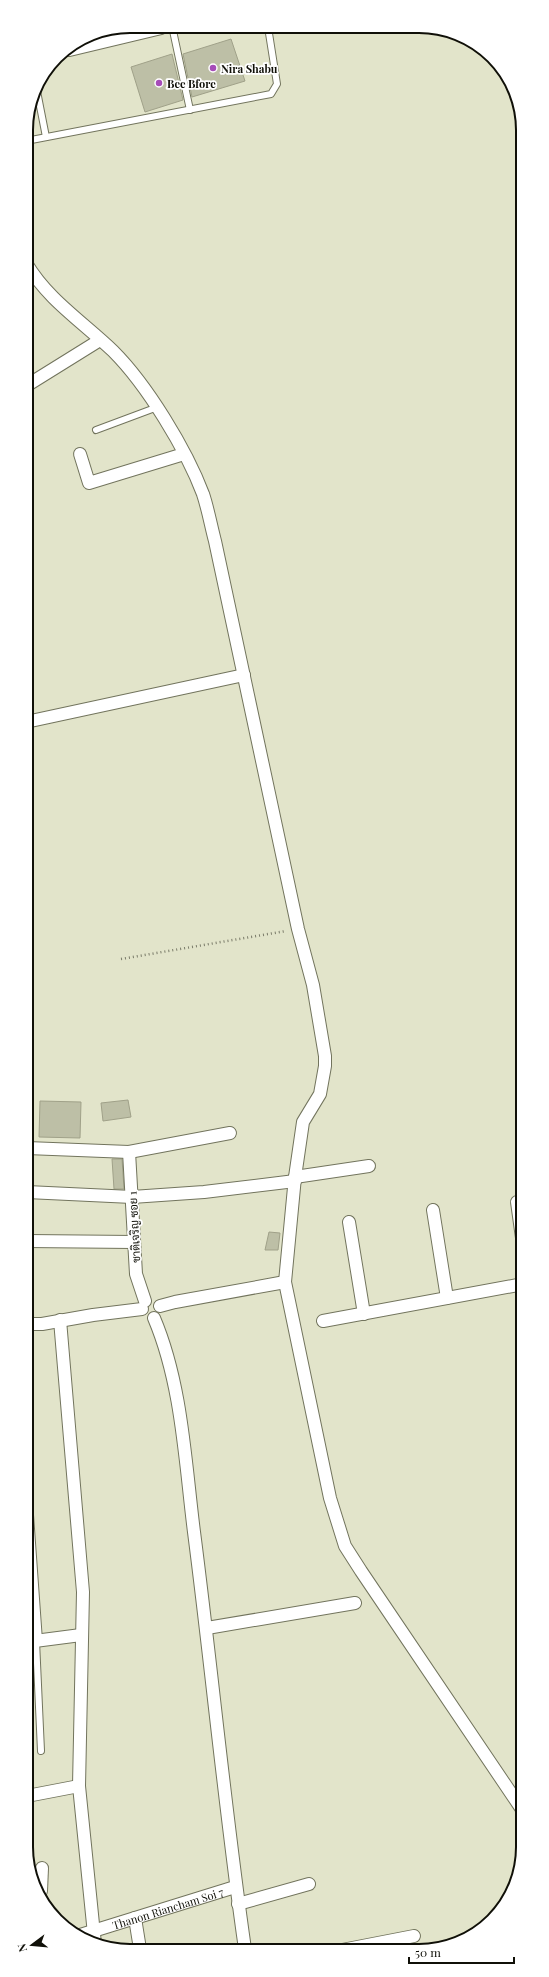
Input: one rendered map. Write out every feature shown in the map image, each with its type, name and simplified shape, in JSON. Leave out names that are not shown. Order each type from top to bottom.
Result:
[{"type":"street","points":[[84,44],[132,33]]},
{"type":"street","points":[[33,274],[37,281],[56,301],[100,340],[130,370],[156,408],[184,454],[203,495],[215,541],[298,929],[313,985],[325,1056],[321,1090],[303,1122],[295,1179],[285,1282],[330,1498],[345,1546],[516,1801]]},
{"type":"street","points":[[33,382],[100,340]]},
{"type":"street","points":[[80,454],[89,483],[184,454]]},
{"type":"street","points":[[33,720],[244,675]]},
{"type":"street","points":[[33,1148],[129,1152],[230,1133]]},
{"type":"street","name":"ชาติเจริญ ซอย 1","points":[[129,1152],[136,1274],[143,1305]]},
{"type":"street","points":[[33,1192],[132,1197],[204,1192],[295,1179],[369,1166]]},
{"type":"street","points":[[433,1210],[447,1298]]},
{"type":"street","points":[[350,1222],[364,1314]]},
{"type":"street","points":[[33,1241],[134,1242]]},
{"type":"street","points":[[160,1306],[285,1282]]},
{"type":"street","points":[[323,1321],[516,1285]]},
{"type":"street","points":[[33,1323],[143,1305],[150,1299],[156,1300],[160,1306],[160,1311],[154,1318]]},
{"type":"street","points":[[143,1305],[147,1317],[154,1318]]},
{"type":"street","points":[[154,1318],[163,1340],[180,1422],[207,1628],[238,1904],[244,1944]]},
{"type":"street","points":[[60,1320],[83,1592],[79,1786],[94,1937]]},
{"type":"street","points":[[207,1628],[356,1603]]},
{"type":"street","points":[[33,1642],[81,1635]]},
{"type":"street","points":[[33,1795],[79,1786]]},
{"type":"street","points":[[41,1886],[42,1868]]},
{"type":"street","points":[[238,1904],[309,1884]]},
{"type":"street","name":"Thanon Riancham Soi 7","points":[[86,1933],[236,1887]]},
{"type":"street","points":[[135,1918],[139,1944]]},
{"type":"street","points":[[373,1944],[414,1936]]},
{"type":"lane","points":[[174,33],[190,110]]},
{"type":"lane","points":[[33,140],[271,94],[277,84],[269,33]]},
{"type":"lane","points":[[38,98],[46,137]]},
{"type":"lane","points":[[96,430],[156,408]]},
{"type":"lane","points":[[33,1664],[41,1751]]},
{"type":"path","points":[[121,959],[298,929]]},
{"type":"building","name":"Nira Shabu","points":[[231,39],[245,81],[192,97],[183,54]]},
{"type":"building","name":"Bee Bfore","points":[[172,54],[183,100],[145,112],[131,67]]},
{"type":"building","points":[[128,1100],[131,1117],[103,1121],[101,1103]]},
{"type":"building","points":[[40,1101],[81,1102],[80,1138],[39,1137]]},
{"type":"building","points":[[112,1159],[122,1159],[124,1189],[114,1189]]},
{"type":"building","points":[[269,1232],[280,1233],[278,1250],[265,1250]]},
{"type":"place","name":"Nira Shabu","points":[[213,68]]},
{"type":"place","name":"Bee Bfore","points":[[159,83]]}]
